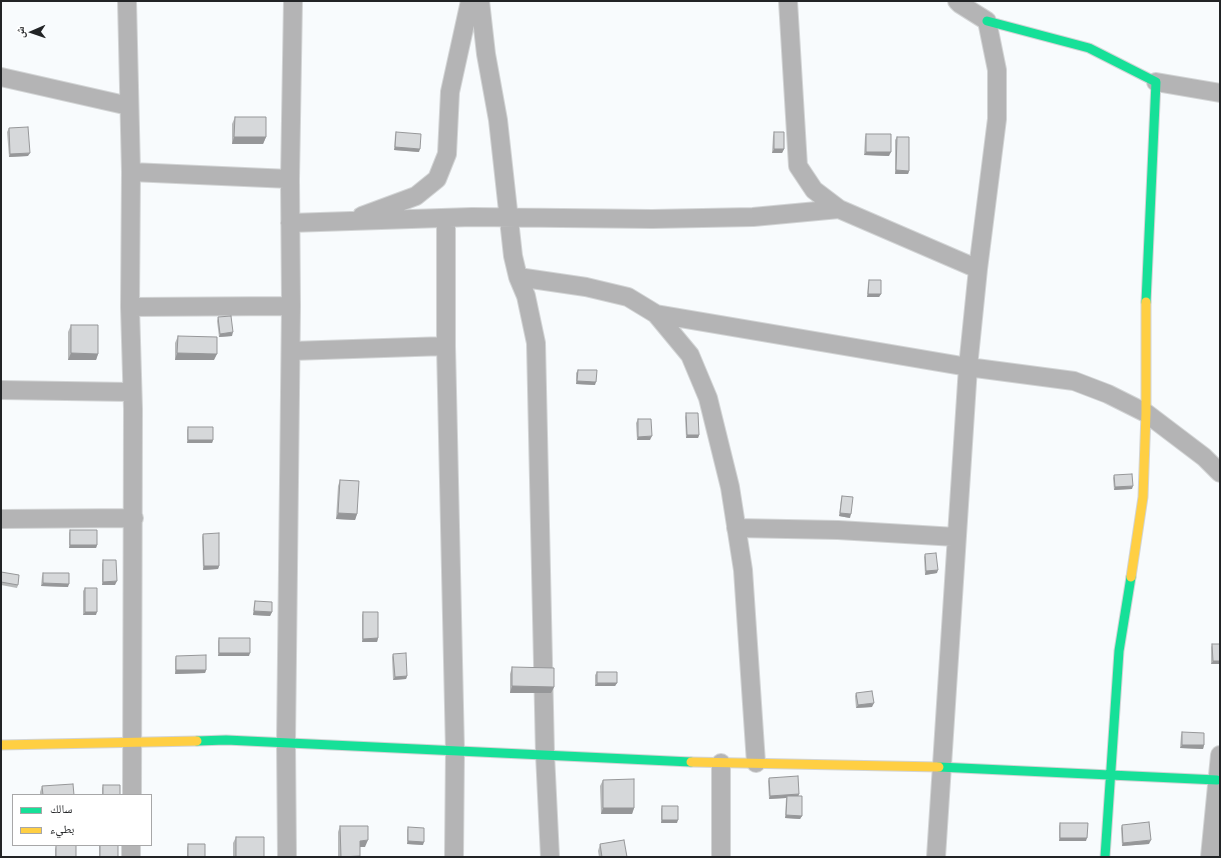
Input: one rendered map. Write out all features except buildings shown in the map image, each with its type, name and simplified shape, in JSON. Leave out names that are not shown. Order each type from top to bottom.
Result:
[{"type":"street","points":[[127,1],[131,172],[130,307],[134,518],[132,794]]},
{"type":"street","points":[[287,857],[286,743],[291,351],[290,179],[293,1]]},
{"type":"street","points":[[346,222],[416,196],[437,179],[447,154],[450,92],[470,1]]},
{"type":"street","points":[[480,1],[486,54],[498,120],[513,256],[518,277],[526,296],[536,343],[545,754],[550,857]]},
{"type":"street","points":[[788,1],[798,166],[814,190],[839,209],[978,269]]},
{"type":"street","points":[[957,1],[987,21],[1088,48],[1156,82],[1220,93]]},
{"type":"street","points":[[936,857],[968,367],[978,269],[997,119],[997,70],[987,21]]},
{"type":"street","points":[[1,77],[129,106]]},
{"type":"street","points":[[1104,857],[1119,650],[1143,497],[1146,413],[1145,327],[1156,82]]},
{"type":"street","points":[[131,172],[290,179]]},
{"type":"street","points":[[290,223],[446,218],[753,217],[839,209]]},
{"type":"street","points":[[446,218],[446,346],[455,751],[454,857]]},
{"type":"street","points":[[518,277],[586,287],[628,297],[656,314],[690,355],[708,398],[730,487],[742,570],[756,763]]},
{"type":"street","points":[[130,307],[291,306]]},
{"type":"street","points":[[656,314],[968,367],[1074,381],[1146,413],[1204,456],[1220,473]]},
{"type":"street","points":[[291,351],[446,346]]},
{"type":"street","points":[[1,390],[131,392]]},
{"type":"street","points":[[1,519],[134,518]]},
{"type":"street","points":[[736,528],[838,530],[956,536]]},
{"type":"street","points":[[1,745],[226,740],[721,763],[941,767],[1217,780]]},
{"type":"street","points":[[1210,857],[1220,755]]},
{"type":"street","points":[[720,857],[721,763]]},
{"type":"street","points":[[131,846],[131,857]]},
{"type":"traffic: fast","points":[[987,21],[1089,48],[1156,82],[1146,302]]},
{"type":"traffic: fast","points":[[1105,857],[1119,651],[1131,577]]},
{"type":"traffic: fast","points":[[197,741],[226,740],[691,762]]},
{"type":"traffic: fast","points":[[939,767],[1217,780]]},
{"type":"traffic: slow","points":[[1131,577],[1143,497],[1146,413],[1146,302]]},
{"type":"traffic: slow","points":[[1,745],[197,741]]},
{"type":"traffic: slow","points":[[691,762],[939,767]]}]
